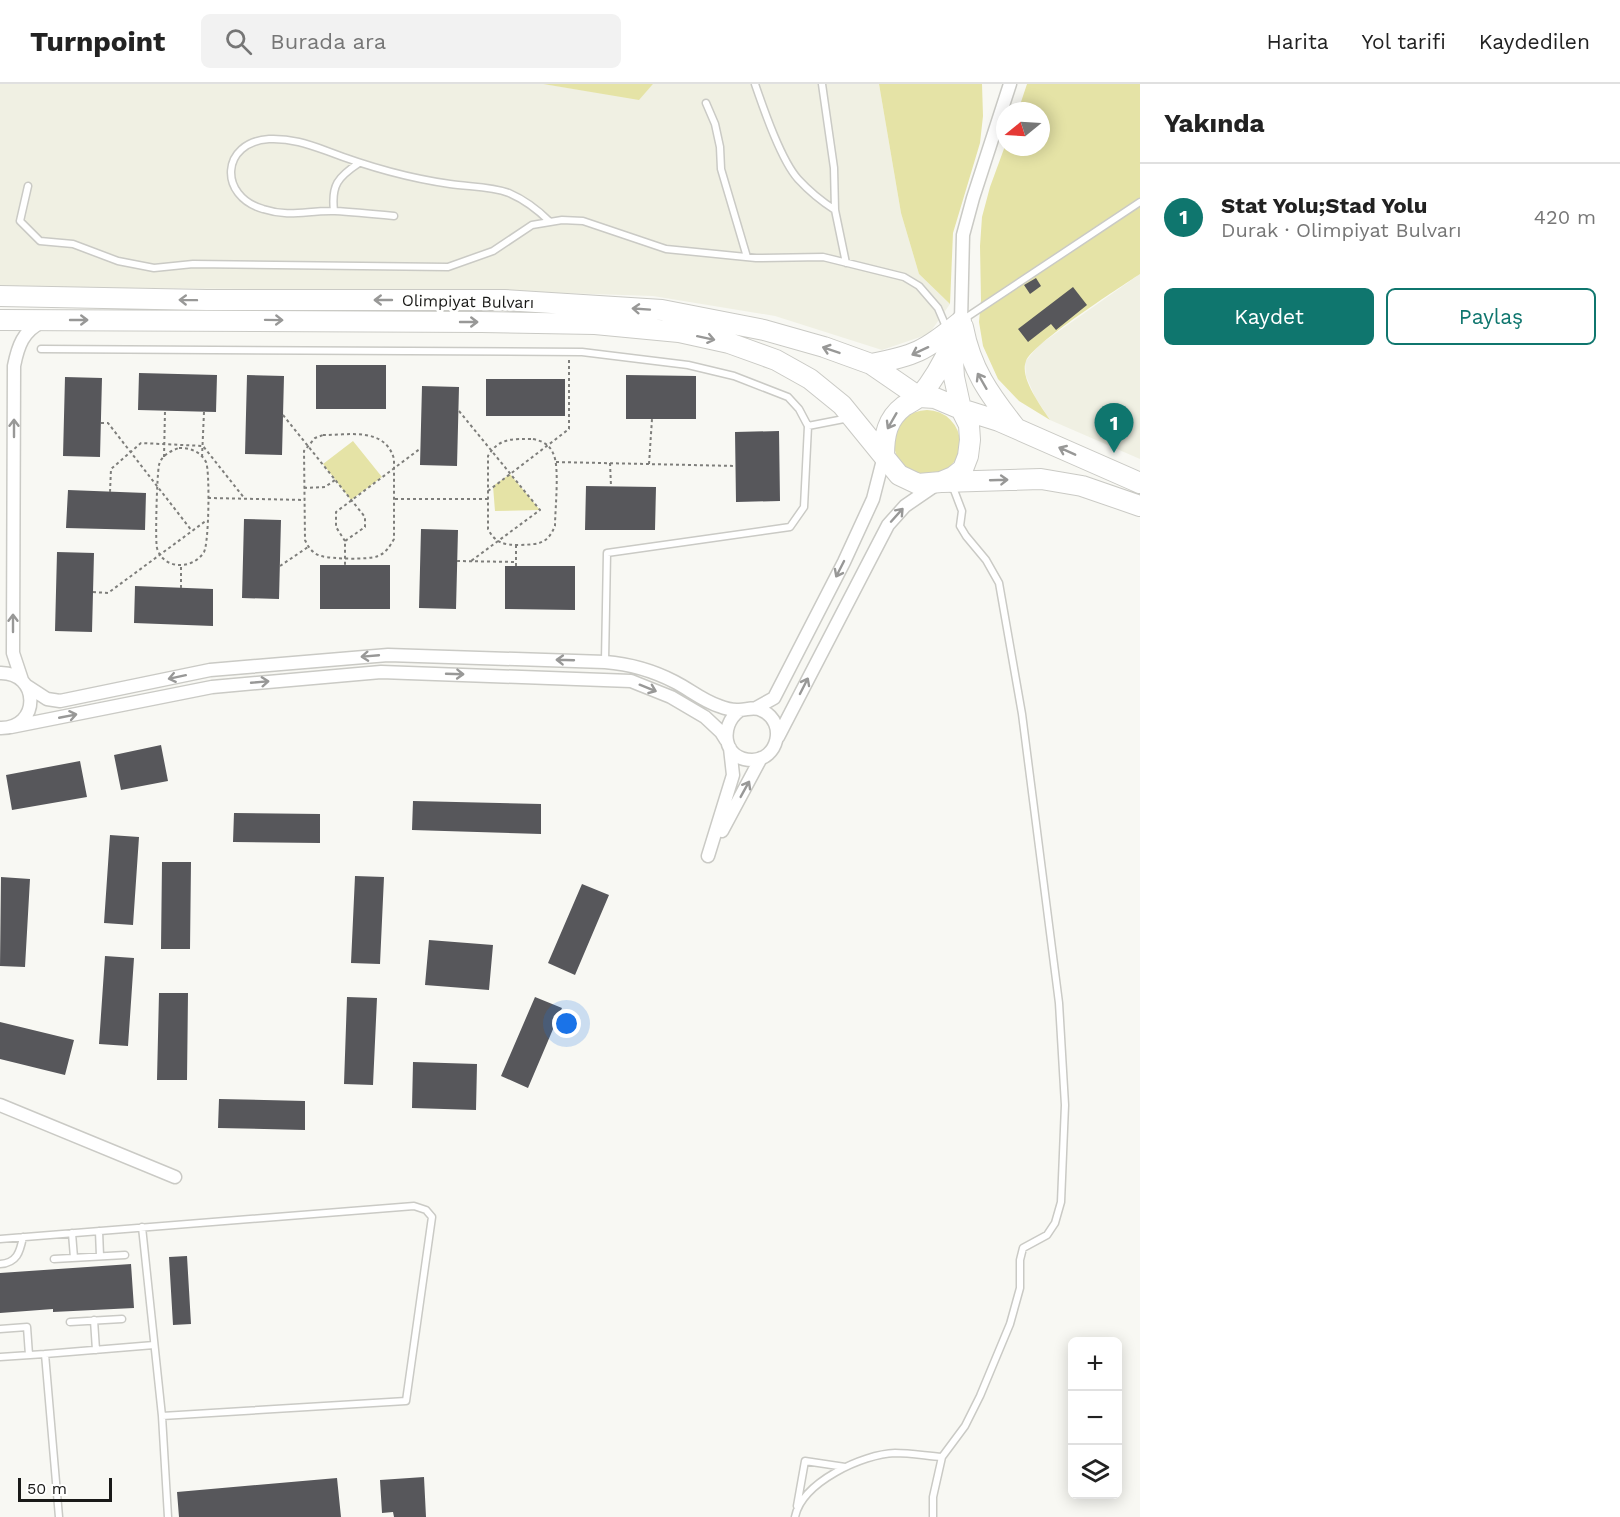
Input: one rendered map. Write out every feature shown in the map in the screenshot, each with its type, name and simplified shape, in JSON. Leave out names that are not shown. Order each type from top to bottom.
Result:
[{"type":"main road","name":"Olimpiyat Bulvarı","points":[[0,296],[207,300],[504,300],[662,310],[764,330],[824,347],[871,364],[919,397]]},
{"type":"main road","name":"Olimpiyat Bulvarı","points":[[0,320],[492,322],[595,324],[679,332],[729,343],[776,360],[810,379],[842,405],[884,456]]},
{"type":"main road","points":[[871,364],[907,357],[932,346],[955,327]]},
{"type":"main road","points":[[955,327],[946,358],[919,397],[896,413],[888,425],[884,439],[884,456],[899,475],[918,484],[1041,479],[1083,486],[1139,506]]},
{"type":"main road","points":[[940,482],[953,477],[963,469],[968,456],[970,440],[969,425],[961,409],[954,377],[955,327]]},
{"type":"main road","points":[[955,327],[973,365],[993,399],[1016,428]]},
{"type":"main road","points":[[919,397],[935,398],[1016,428],[1140,483]]},
{"type":"street","points":[[955,327],[963,235],[1010,84]]},
{"type":"street","points":[[5,728],[18,724],[29,711],[30,694],[13,653],[14,366],[18,344],[32,327],[48,320]]},
{"type":"street","points":[[0,673],[14,675],[47,699],[60,701],[210,670],[388,655],[605,662],[634,665],[672,680],[719,706],[739,711],[756,708],[774,698],[844,562],[873,499],[884,456]]},
{"type":"street","points":[[5,728],[212,687],[381,672],[631,681],[671,697],[705,717],[721,732],[736,754],[744,759],[761,758],[775,746],[777,738],[888,525],[905,506],[940,482]]},
{"type":"street","points":[[756,708],[770,716],[775,722],[777,738]]},
{"type":"street","points":[[739,711],[728,723],[728,744],[733,775],[708,856],[761,758]]},
{"type":"street","points":[[0,1105],[176,1177]]},
{"type":"lane","points":[[756,84],[783,153],[797,178],[822,202],[835,210]]},
{"type":"lane","points":[[822,84],[834,168],[835,210],[846,263]]},
{"type":"lane","points":[[706,103],[715,124],[722,169],[747,257]]},
{"type":"lane","points":[[394,216],[334,211],[286,215],[260,208],[242,198],[234,188],[230,170],[232,160],[238,152],[250,144],[269,139],[301,141],[359,163],[449,184],[506,192],[534,206],[549,221]]},
{"type":"lane","points":[[334,211],[332,197],[337,182],[359,163]]},
{"type":"lane","points":[[28,186],[20,221],[40,242],[73,243],[118,261],[154,268],[193,264],[448,267],[493,251],[532,225],[549,221],[583,221],[666,249],[747,257],[823,257],[904,277],[919,286],[955,327],[1140,202]]},
{"type":"lane","points":[[41,349],[569,352],[688,365],[734,376],[788,397],[799,409],[808,426],[804,507],[790,527],[607,553],[605,662]]},
{"type":"lane","points":[[808,426],[853,417]]},
{"type":"lane","points":[[933,1517],[933,1497],[942,1457],[965,1426],[1010,1324],[1020,1288],[1020,1260],[1023,1248],[1047,1235],[1055,1222],[1061,1202],[1065,1105],[1059,1003],[1051,937],[1032,806],[1022,714],[999,582],[986,560],[966,537],[960,526],[962,511],[954,490],[940,482]]},
{"type":"lane","points":[[0,1239],[414,1206],[426,1210],[432,1217],[406,1401],[162,1416]]},
{"type":"lane","points":[[142,1227],[162,1416],[168,1517]]},
{"type":"lane","points":[[99,1231],[100,1256]]},
{"type":"lane","points":[[72,1233],[74,1258]]},
{"type":"lane","points":[[0,1264],[8,1264],[16,1258],[23,1237]]},
{"type":"lane","points":[[54,1259],[124,1255]]},
{"type":"lane","points":[[70,1322],[122,1318]]},
{"type":"lane","points":[[94,1320],[96,1350]]},
{"type":"lane","points":[[0,1329],[27,1327],[29,1355]]},
{"type":"lane","points":[[0,1357],[154,1345]]},
{"type":"lane","points":[[45,1354],[59,1517]]},
{"type":"lane","points":[[796,1515],[807,1494],[825,1478],[846,1467],[872,1457],[895,1453],[942,1457]]},
{"type":"lane","points":[[796,1515],[805,1461],[846,1467]]},
{"type":"path","points":[[488,491],[569,429],[569,352]]},
{"type":"path","points":[[164,457],[165,411]]},
{"type":"path","points":[[459,411],[540,510],[471,561]]},
{"type":"path","points":[[202,457],[204,412]]},
{"type":"path","points":[[283,415],[365,517],[365,527],[345,541]]},
{"type":"path","points":[[650,464],[652,419]]},
{"type":"path","points":[[101,423],[108,423],[192,531]]},
{"type":"path","points":[[323,435],[371,435],[387,443],[394,459],[394,539],[378,557],[322,557],[308,548],[305,540],[304,488],[304,452],[308,445],[315,438],[323,435]]},
{"type":"path","points":[[533,439],[547,445],[554,454],[556,462],[555,526],[552,534],[539,544],[505,545],[497,542],[488,529],[488,456],[491,451],[499,443],[507,440],[533,439]]},
{"type":"path","points":[[110,492],[111,469],[141,443],[164,443],[203,446],[245,499]]},
{"type":"path","points":[[179,448],[196,451],[202,457],[209,473],[206,547],[203,554],[190,564],[181,566],[173,564],[160,554],[157,547],[159,464],[164,457],[179,448]]},
{"type":"path","points":[[345,565],[345,541],[336,527],[336,512],[421,448]]},
{"type":"path","points":[[556,462],[736,466]]},
{"type":"path","points":[[610,464],[611,486]]},
{"type":"path","points":[[304,488],[325,488],[335,479]]},
{"type":"path","points":[[208,498],[305,500]]},
{"type":"path","points":[[393,499],[488,499]]},
{"type":"path","points":[[93,591],[108,593],[207,519]]},
{"type":"path","points":[[457,561],[516,564],[516,545]]},
{"type":"path","points":[[280,566],[308,548]]},
{"type":"path","points":[[181,566],[181,588]]},
{"type":"shaded area","points":[[0,84],[543,84],[639,99],[653,84],[879,84],[901,213],[919,274],[950,304],[929,334],[882,350],[775,316],[653,296],[498,291],[0,287]]},
{"type":"shaded area","points":[[543,84],[653,84],[639,100]]},
{"type":"shaded area","points":[[879,84],[982,84],[983,116],[980,143],[953,233],[950,304],[919,274],[901,213]]},
{"type":"shaded area","points":[[1027,84],[1140,84],[1140,274],[1060,329],[1026,361],[1028,384],[1050,420],[1019,401],[998,379],[983,346],[979,322],[982,217],[1001,156],[1050,156],[1050,102],[1021,102]]},
{"type":"shaded area","points":[[1140,274],[1140,459],[1050,420],[1035,397],[1026,376],[1025,362],[1039,345]]},
{"type":"shaded area","points":[[927,410],[939,413],[950,420],[957,431],[960,443],[957,455],[950,466],[939,473],[927,476],[915,473],[904,466],[897,455],[894,443],[897,431],[904,420],[915,413]]},
{"type":"shaded area","points":[[353,441],[382,477],[351,500],[323,464]]},
{"type":"shaded area","points":[[510,474],[540,510],[495,511],[493,486]]},
{"type":"building","points":[[1036,278],[1041,286],[1030,294],[1024,285]]},
{"type":"building","points":[[1073,287],[1087,305],[1056,330],[1051,324],[1028,342],[1018,329]]},
{"type":"building","points":[[316,365],[386,365],[386,409],[316,409]]},
{"type":"building","points":[[139,373],[217,375],[216,412],[138,410]]},
{"type":"building","points":[[247,375],[284,376],[282,455],[245,454]]},
{"type":"building","points":[[626,375],[696,376],[696,419],[626,419]]},
{"type":"building","points":[[65,377],[102,378],[100,457],[63,456]]},
{"type":"building","points":[[486,379],[565,379],[565,416],[486,416]]},
{"type":"building","points":[[422,386],[459,387],[457,466],[420,465]]},
{"type":"building","points":[[779,431],[780,501],[736,502],[735,432]]},
{"type":"building","points":[[586,486],[656,487],[655,530],[585,530]]},
{"type":"building","points":[[68,490],[146,493],[145,530],[66,528]]},
{"type":"building","points":[[244,519],[281,520],[279,599],[242,598]]},
{"type":"building","points":[[421,529],[458,530],[456,609],[419,608]]},
{"type":"building","points":[[57,552],[94,553],[92,632],[55,631]]},
{"type":"building","points":[[320,565],[390,565],[390,609],[320,609]]},
{"type":"building","points":[[505,566],[575,566],[575,610],[505,609]]},
{"type":"building","points":[[135,586],[213,589],[213,626],[134,623]]},
{"type":"building","points":[[161,745],[168,781],[121,790],[114,755]]},
{"type":"building","points":[[80,761],[87,797],[12,810],[6,775]]},
{"type":"building","points":[[413,801],[541,804],[541,834],[412,830]]},
{"type":"building","points":[[234,813],[320,814],[320,843],[233,842]]},
{"type":"building","points":[[110,835],[139,837],[133,925],[104,923]]},
{"type":"building","points":[[162,862],[191,862],[190,949],[161,949]]},
{"type":"building","points":[[355,876],[384,877],[380,964],[351,963]]},
{"type":"building","points":[[1,877],[30,879],[25,967],[0,966]]},
{"type":"building","points":[[582,884],[609,895],[575,975],[548,963]]},
{"type":"building","points":[[429,940],[493,945],[489,990],[425,985]]},
{"type":"building","points":[[105,956],[134,958],[128,1046],[99,1044]]},
{"type":"building","points":[[159,993],[188,993],[187,1080],[157,1080]]},
{"type":"building","points":[[347,997],[377,998],[373,1085],[344,1084]]},
{"type":"building","points":[[535,997],[562,1008],[528,1088],[501,1076]]},
{"type":"building","points":[[0,1022],[74,1040],[65,1075],[0,1059]]},
{"type":"building","points":[[413,1062],[477,1064],[476,1110],[412,1108]]},
{"type":"building","points":[[219,1099],[305,1101],[305,1130],[218,1128]]},
{"type":"building","points":[[187,1256],[191,1324],[173,1325],[169,1257]]},
{"type":"building","points":[[131,1264],[134,1308],[53,1312],[53,1309],[0,1313],[0,1273]]},
{"type":"building","points":[[424,1477],[426,1517],[394,1517],[393,1512],[382,1513],[380,1480]]},
{"type":"building","points":[[337,1478],[341,1517],[179,1517],[177,1492]]},
{"type":"place","name":"Stat Yolu;Stad Yolu","points":[[1114,453]]}]
